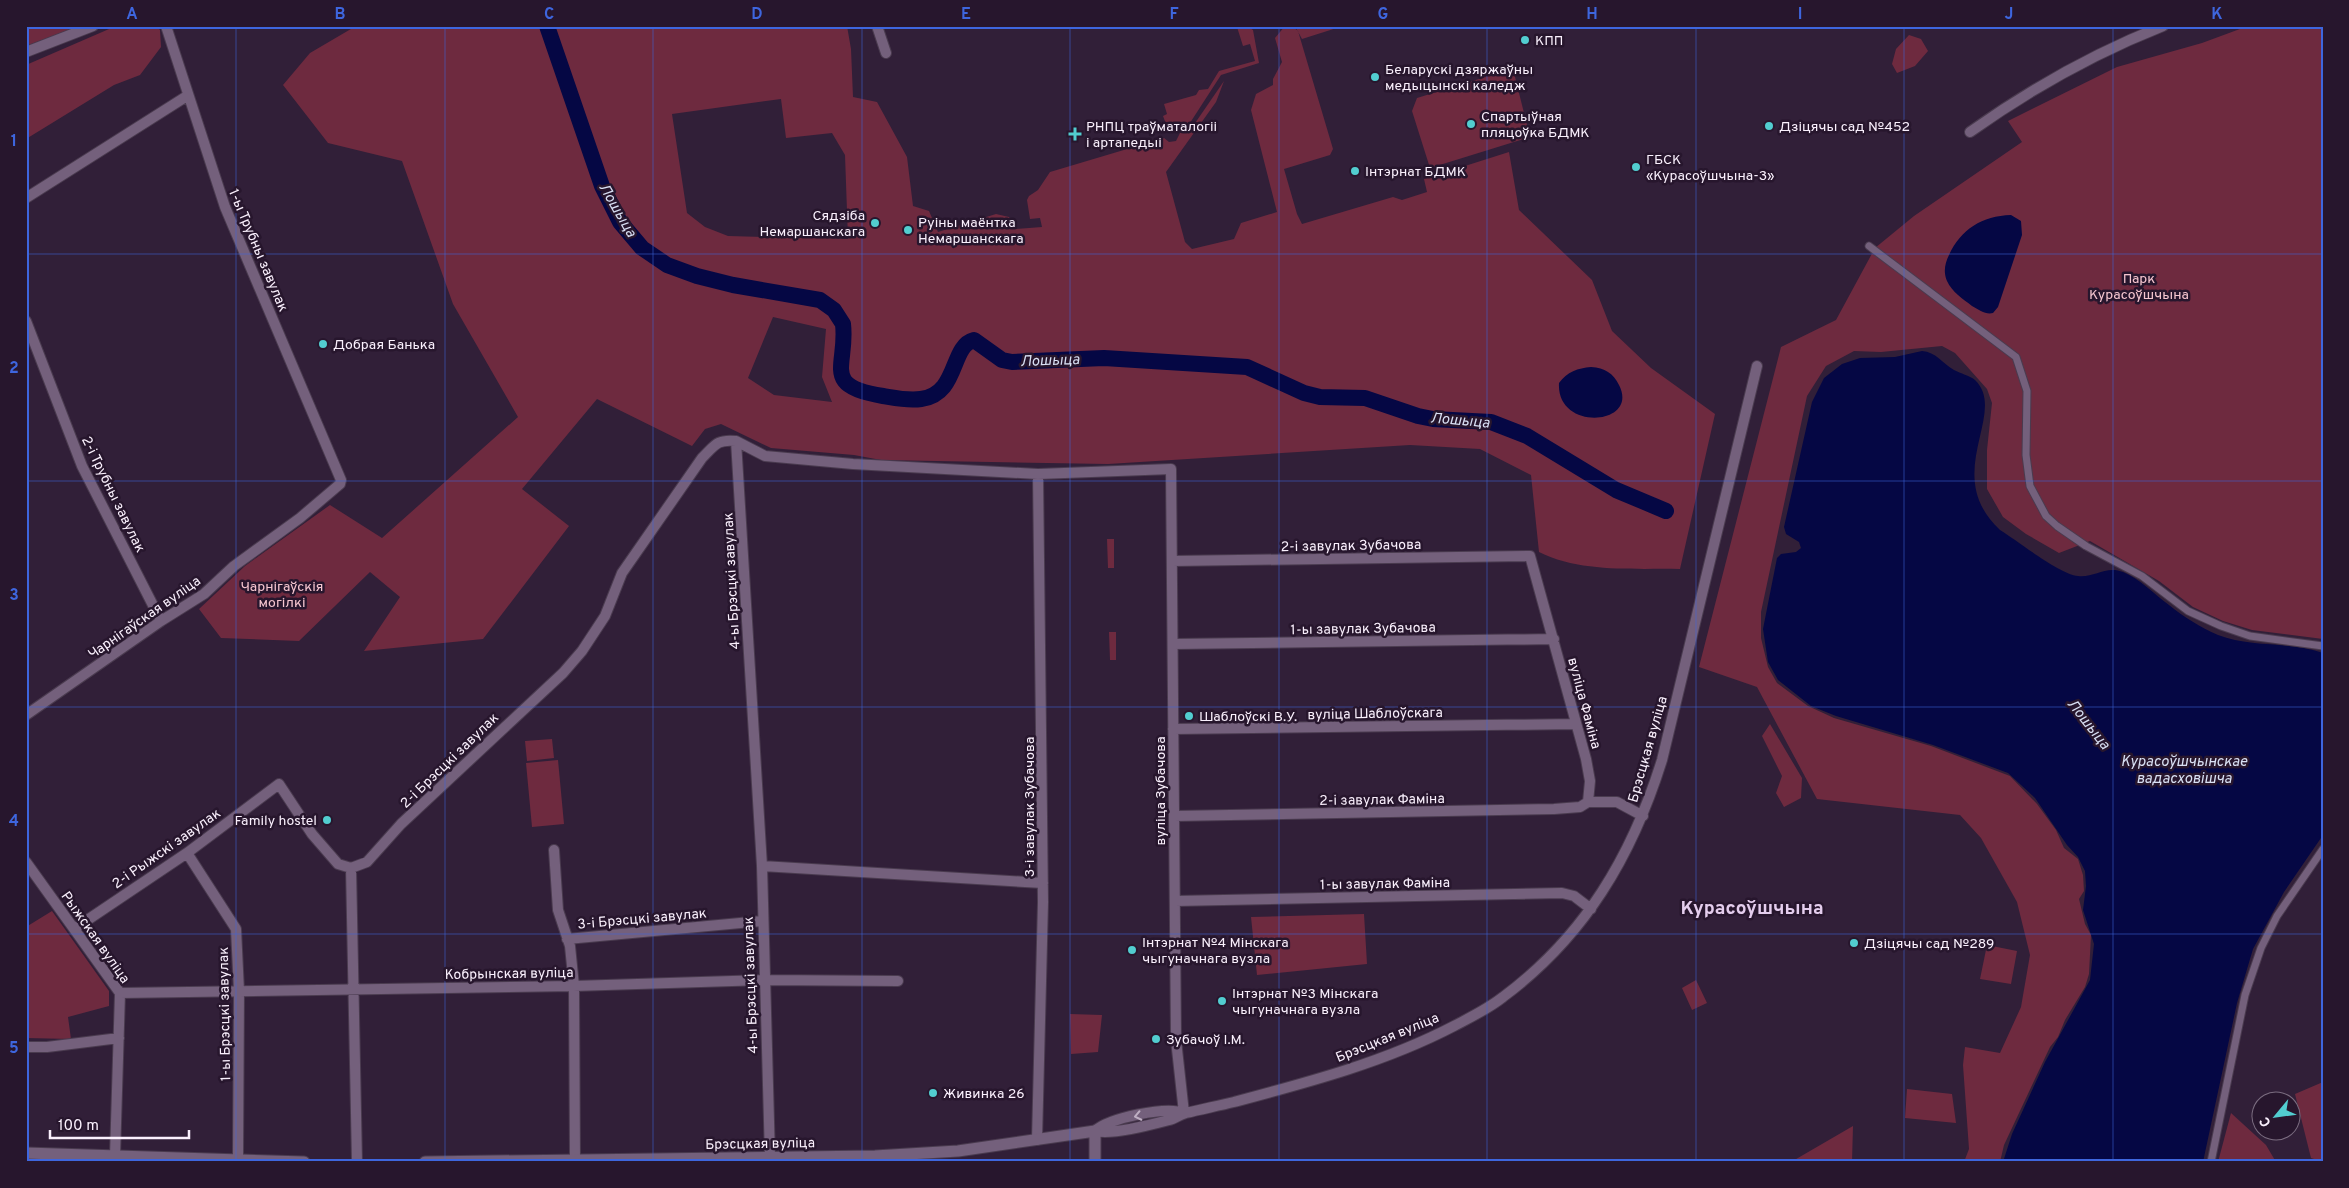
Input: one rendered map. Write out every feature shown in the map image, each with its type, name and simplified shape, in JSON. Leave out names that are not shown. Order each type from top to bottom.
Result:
[{"type":"street","points":[[26,52],[93,26]]},
{"type":"street","name":"1-ы Трубны завулак","points":[[166,26],[224,207],[341,480]]},
{"type":"street","points":[[877,26],[886,53]]},
{"type":"street","points":[[1970,132],[2026,93],[2063,72],[2121,43],[2163,26]]},
{"type":"street","points":[[26,198],[187,96]]},
{"type":"street","points":[[1869,246],[2016,357],[2028,391],[2026,455],[2030,486],[2041,509],[2056,526],[2086,546],[2142,576],[2188,611],[2221,626],[2250,636],[2323,646]]},
{"type":"street","name":"2-і Трубны завулак","points":[[26,321],[82,466],[161,620]]},
{"type":"street","name":"Брэсцкая вуліца","points":[[424,1162],[933,1158],[1094,1131],[1108,1122],[1168,1109],[1184,1113],[1205,1110],[1330,1075],[1391,1054],[1437,1035],[1484,1010],[1503,998],[1550,958],[1591,909],[1629,847],[1643,816],[1662,760],[1757,366]]},
{"type":"street","name":"2-і Брэсцкі завулак","points":[[351,868],[367,862],[401,824],[563,672],[582,650],[605,616],[622,573],[702,458],[718,442],[724,440],[736,441]]},
{"type":"street","points":[[736,441],[766,456],[862,464],[1038,474]]},
{"type":"street","name":"4-ы Брэсцкі завулак","points":[[736,441],[762,866],[762,921],[770,1158]]},
{"type":"street","name":"вуліца Зубачова","points":[[1038,474],[1171,469],[1176,1040],[1184,1113]]},
{"type":"street","name":"3-і завулак Зубачова","points":[[1036,1140],[1043,883],[1038,474]]},
{"type":"street","name":"Чарнігаўская вуліца","points":[[27,712],[161,620],[204,594],[234,566],[323,500],[340,484],[341,480]]},
{"type":"street","name":"2-і завулак Зубачова","points":[[1172,561],[1530,556]]},
{"type":"street","name":"вуліца Фаміна","points":[[1530,556],[1586,759],[1590,781],[1588,802]]},
{"type":"street","name":"1-ы завулак Зубачова","points":[[1172,644],[1554,639]]},
{"type":"street","name":"вуліца Шаблоўскага","points":[[1173,729],[1576,724]]},
{"type":"street","name":"2-і Рыжскі завулак","points":[[74,929],[187,853],[279,784],[312,834],[338,864],[351,868]]},
{"type":"street","points":[[1588,802],[1617,802],[1643,816]]},
{"type":"street","name":"2-і завулак Фаміна","points":[[1174,816],[1554,809],[1580,807],[1588,802]]},
{"type":"street","points":[[2211,1162],[2245,995],[2261,948],[2277,916],[2323,849]]},
{"type":"street","points":[[554,850],[558,910],[567,939]]},
{"type":"street","name":"1-ы Брэсцкі завулак","points":[[187,853],[236,929],[239,991],[238,1159]]},
{"type":"street","name":"Рыжская вуліца","points":[[26,862],[120,993],[115,1156]]},
{"type":"street","points":[[762,866],[1043,883]]},
{"type":"street","points":[[351,868],[357,1162]]},
{"type":"street","name":"1-ы завулак Фаміна","points":[[1175,901],[1562,892],[1574,896],[1591,909]]},
{"type":"street","name":"3-і Брэсцкі завулак","points":[[575,1161],[574,986],[570,946],[567,939],[762,921]]},
{"type":"street","name":"Кобрынская вуліца","points":[[120,993],[574,986],[765,980],[898,981]]},
{"type":"street","points":[[26,1047],[47,1048],[119,1038]]},
{"type":"street","points":[[1094,1131],[1094,1162]]},
{"type":"street","points":[[26,1152],[304,1162]]},
{"type":"green space","points":[[26,26],[79,26],[26,46]]},
{"type":"green space","points":[[116,26],[156,26],[160,30],[161,47],[140,75],[114,85],[26,139],[26,65]]},
{"type":"green space","name":"Чарнігаўскія могілкі","points":[[356,26],[847,26],[851,49],[853,97],[877,102],[907,157],[913,206],[929,211],[938,232],[996,214],[1009,217],[1015,229],[1042,227],[1040,218],[1030,219],[1027,200],[1029,196],[1038,190],[1050,172],[1164,138],[1169,142],[1176,141],[1180,133],[1191,129],[1224,81],[1216,102],[1166,172],[1185,242],[1192,249],[1234,239],[1241,223],[1277,212],[1251,110],[1256,94],[1273,85],[1273,79],[1282,62],[1275,38],[1285,26],[1292,26],[1298,31],[1333,149],[1330,155],[1284,169],[1297,214],[1302,224],[1393,197],[1402,200],[1427,192],[1424,179],[1509,152],[1519,210],[1592,280],[1612,331],[1651,368],[1715,414],[1680,569],[1626,569],[1590,566],[1555,559],[1539,552],[1531,475],[1480,449],[1410,445],[1108,464],[881,460],[854,455],[771,448],[721,424],[705,429],[692,446],[597,399],[522,489],[569,526],[483,639],[364,651],[400,597],[370,572],[299,641],[221,638],[199,609],[245,566],[330,505],[382,538],[518,417],[453,304],[402,161],[328,143],[283,85],[310,53]],"holes":[[[781,99],[786,138],[832,133],[845,155],[848,239],[728,236],[705,227],[687,213],[672,114]],[[773,317],[826,329],[822,377],[832,402],[774,395],[748,378]]]},
{"type":"green space","points":[[1247,26],[1253,30],[1259,63],[1221,75],[1188,126],[1176,127],[1172,123],[1166,124],[1163,116],[1167,114],[1164,104],[1196,95],[1199,90],[1208,89],[1219,71],[1255,61],[1250,44],[1243,46],[1237,27]]},
{"type":"green space","points":[[1295,26],[1343,26],[1302,39]]},
{"type":"green space","name":"Парк Курасоўшчына","points":[[2248,26],[2323,26],[2323,639],[2252,630],[2223,621],[2193,607],[2159,581],[2090,541],[2059,553],[2026,534],[2003,517],[1987,489],[1987,450],[1992,403],[1987,389],[1955,353],[1942,346],[1881,352],[1854,351],[1826,366],[1807,396],[1761,612],[1761,638],[1768,667],[1777,683],[1808,706],[1834,718],[1931,746],[2010,776],[2037,804],[2056,830],[2064,848],[2078,859],[2083,875],[2084,891],[2079,899],[2085,924],[2091,935],[2089,974],[2085,987],[2065,1020],[2058,1037],[2050,1047],[2004,1145],[2000,1162],[1964,1162],[1969,1149],[1963,1065],[1965,1047],[2000,1053],[2021,1007],[2030,955],[2017,902],[1981,838],[1960,815],[1817,799],[1757,687],[1699,667],[1781,347],[1836,320],[1875,248],[1914,216],[2022,142],[2008,121],[2117,67],[2202,43]]},
{"type":"green space","points":[[1909,35],[1921,39],[1928,51],[1915,66],[1897,73],[1892,64],[1896,49]]},
{"type":"green space","name":"Спартыўная пляцоўка БДМК","points":[[1505,71],[1514,73],[1530,137],[1430,168],[1412,111],[1417,98]]},
{"type":"green space","points":[[1107,539],[1114,539],[1114,568],[1108,568]]},
{"type":"green space","points":[[1109,632],[1116,632],[1116,660],[1110,660]]},
{"type":"green space","points":[[1770,724],[1802,778],[1801,798],[1784,807],[1776,793],[1782,776],[1762,736]]},
{"type":"green space","points":[[552,739],[554,758],[527,761],[525,741]]},
{"type":"green space","points":[[558,760],[564,824],[532,827],[526,763]]},
{"type":"green space","points":[[52,911],[109,991],[109,1006],[68,1017],[71,1039],[26,1038],[26,927]]},
{"type":"green space","points":[[1364,914],[1367,964],[1257,975],[1251,917]]},
{"type":"green space","points":[[1987,945],[2017,951],[2011,984],[1980,979]]},
{"type":"green space","points":[[1696,980],[1707,1003],[1692,1010],[1682,988]]},
{"type":"green space","points":[[1070,1014],[1102,1015],[1098,1052],[1071,1054]]},
{"type":"green space","points":[[2323,1082],[2323,1162],[2311,1158],[2302,1122],[2302,1091]]},
{"type":"green space","points":[[1907,1089],[1952,1094],[1956,1123],[1905,1118]]},
{"type":"green space","points":[[2231,1113],[2252,1132],[2252,1140],[2261,1140],[2266,1145],[2276,1162],[2218,1162]]},
{"type":"green space","points":[[1853,1126],[1852,1162],[1791,1162]]},
{"type":"water","points":[[2011,215],[2021,221],[2022,235],[1998,307],[1993,313],[1985,313],[1972,306],[1952,289],[1946,278],[1946,264],[1954,246],[1966,231],[1982,221]]},
{"type":"water","name":"Курасоўшчынскае вадасховішча","points":[[1922,351],[1931,353],[1954,370],[1973,378],[1983,394],[1985,409],[1975,467],[1976,488],[1983,509],[2000,530],[2060,570],[2070,574],[2084,576],[2111,570],[2123,572],[2141,583],[2186,618],[2218,635],[2244,642],[2297,647],[2323,653],[2323,835],[2284,892],[2253,949],[2237,1003],[2203,1162],[2003,1162],[2012,1134],[2045,1062],[2090,980],[2094,944],[2083,910],[2086,886],[2085,871],[2078,857],[2067,845],[2035,798],[2008,773],[1933,745],[1836,716],[1811,706],[1778,680],[1768,662],[1763,629],[1777,558],[1781,554],[1796,552],[1801,548],[1799,542],[1786,534],[1784,527],[1812,402],[1824,378],[1842,364],[1860,358],[1895,357]]},
{"type":"water","points":[[1591,367],[1608,372],[1614,377],[1619,385],[1622,399],[1618,409],[1608,415],[1596,418],[1582,416],[1570,410],[1562,399],[1559,383],[1573,371]]},
{"type":"waterway","name":"Лошыца","points":[[547,26],[602,186],[620,222],[642,248],[667,265],[697,276],[733,285],[820,300],[834,310],[843,324],[844,339],[841,372],[844,380],[863,392],[911,400],[933,395],[942,389],[948,380],[966,344],[974,340],[1002,360],[1012,362],[1104,358],[1247,367],[1304,393],[1320,397],[1365,398],[1418,416],[1433,419],[1491,422],[1527,436],[1616,490],[1666,511]]},
{"type":"place","name":"КПП","points":[[1525,40]]},
{"type":"place","name":"Беларускі дзяржаўны медыцынскі каледж","points":[[1375,77]]},
{"type":"place","name":"Спартыўная пляцоўка БДМК","points":[[1471,124]]},
{"type":"place","name":"Дзіцячы сад №452","points":[[1769,126]]},
{"type":"place","name":"РНПЦ траўматалогіі і артапедыі","points":[[1075,134]]},
{"type":"place","name":"ГБСК «Курасоўшчына-3»","points":[[1636,167]]},
{"type":"place","name":"Інтэрнат БДМК","points":[[1355,171]]},
{"type":"place","name":"Сядзіба Немаршанскага","points":[[875,223]]},
{"type":"place","name":"Руіны маёнтка Немаршанскага","points":[[908,230]]},
{"type":"place","name":"Добрая Банька","points":[[323,344]]},
{"type":"place","name":"Шаблоўскі В.У.","points":[[1189,716]]},
{"type":"place","name":"Family hostel","points":[[327,820]]},
{"type":"place","name":"Дзіцячы сад №289","points":[[1854,943]]},
{"type":"place","name":"Інтэрнат №4 Мінскага чыгуначнага вузла","points":[[1132,950]]},
{"type":"place","name":"Інтэрнат №3 Мінскага чыгуначнага вузла","points":[[1222,1001]]},
{"type":"place","name":"Зубачоў І.М.","points":[[1156,1039]]},
{"type":"place","name":"Живинка 26","points":[[933,1093]]},
{"type":"district","name":"Курасоўшчына","points":[[1752,907]]}]
